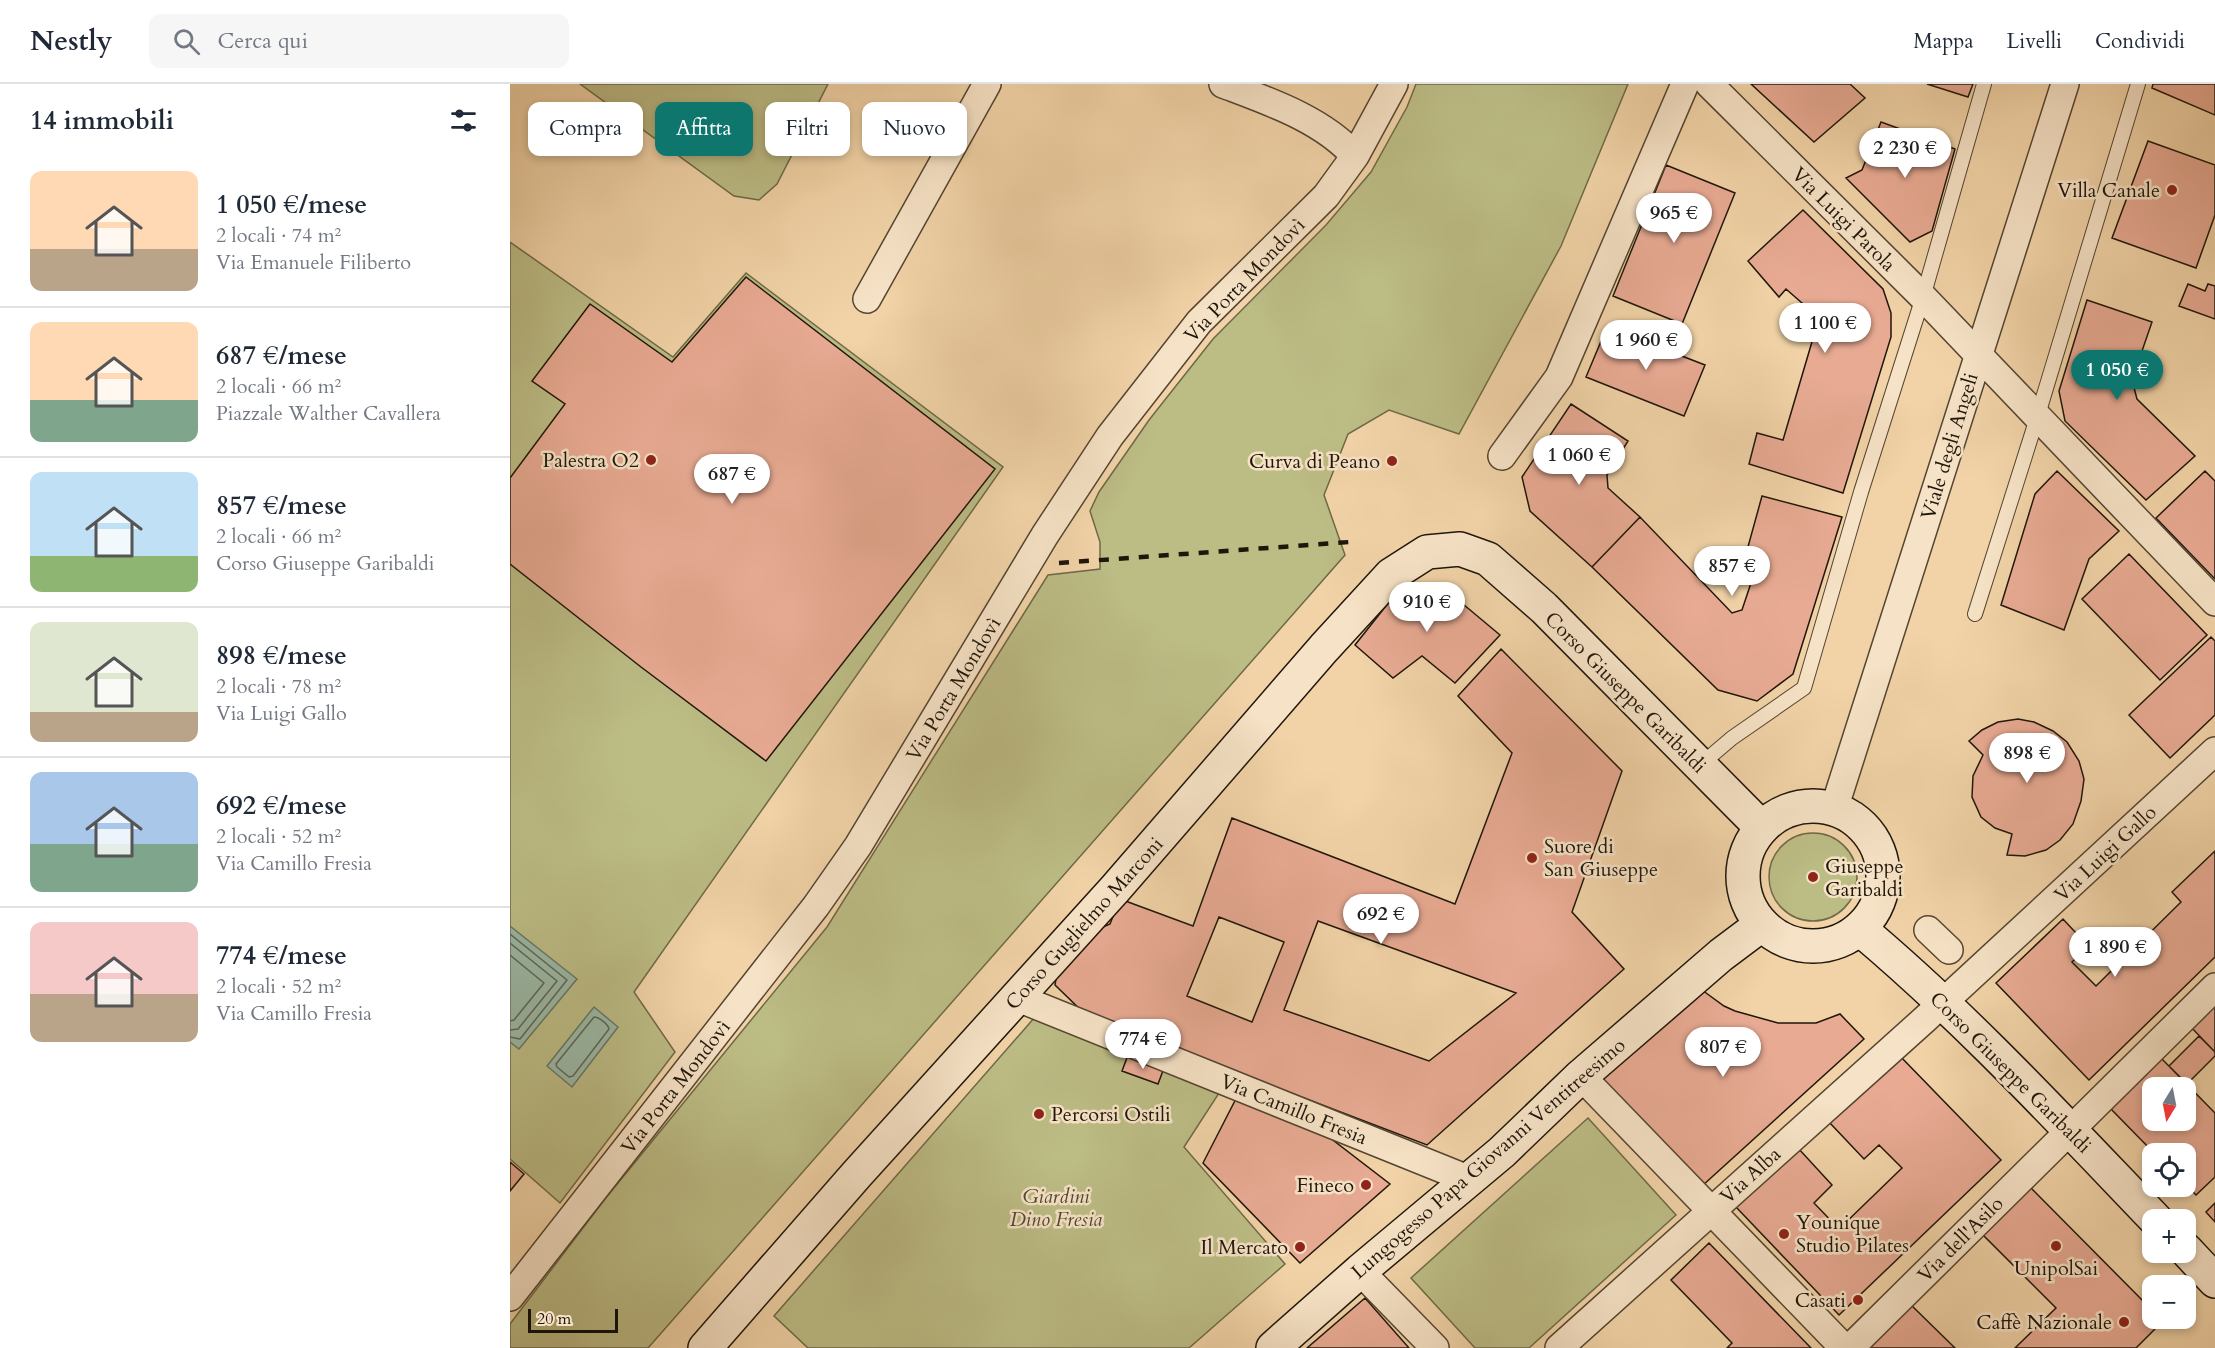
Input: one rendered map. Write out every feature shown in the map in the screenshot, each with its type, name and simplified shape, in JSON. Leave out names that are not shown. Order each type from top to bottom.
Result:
[{"type":"street","points":[[867,300],[987,84]]},
{"type":"street","points":[[1223,84],[1289,109],[1345,144],[1355,156]]},
{"type":"street","name":"Via Porta Mondovì","points":[[510,1297],[816,906],[858,846],[1051,526],[1110,436],[1199,322],[1326,196],[1355,156],[1394,84]]},
{"type":"street","points":[[1502,456],[1559,377],[1685,84]]},
{"type":"street","name":"Via Luigi Parola","points":[[1709,84],[1923,297],[2215,602]]},
{"type":"street","name":"Viale degli Angeli","points":[[1834,809],[2065,84]]},
{"type":"street","name":"Corso Guglielmo Marconi","points":[[705,1348],[857,1174],[1115,889],[1324,648],[1391,575],[1427,552],[1460,549],[1488,559]]},
{"type":"street","name":"Corso Giuseppe Garibaldi","points":[[1488,559],[1544,608],[1761,827]]},
{"type":"street","name":"Via Luigi Gallo","points":[[1943,1003],[2215,751]]},
{"type":"street","points":[[1803,806],[1834,809],[1853,818],[1869,833],[1879,851],[1884,872],[1882,893],[1874,913],[1860,929],[1842,941],[1821,947],[1799,946],[1779,938],[1761,925],[1749,908],[1742,887],[1742,866],[1749,845],[1761,827],[1773,817],[1803,806]]},
{"type":"street","name":"Lungogesso Papa Giovanni Ventitreesimo","points":[[1273,1348],[1360,1271],[1470,1180],[1581,1077],[1720,955],[1761,925]]},
{"type":"street","name":"Corso Giuseppe Garibaldi","points":[[1860,929],[1943,1003],[2145,1209]]},
{"type":"street","points":[[1928,930],[1949,950]]},
{"type":"street","name":"Via dell'Asilo","points":[[1850,1348],[2215,987]]},
{"type":"street","name":"Via Camillo Fresia","points":[[1018,998],[1470,1180]]},
{"type":"street","name":"Via Alba","points":[[1559,1348],[1943,1003]]},
{"type":"street","points":[[1581,1077],[1844,1348]]},
{"type":"street","points":[[2196,1261],[2215,1281]]},
{"type":"street","points":[[1360,1271],[1435,1348]]},
{"type":"lane","points":[[1699,766],[1732,738],[1804,688],[1861,492],[1923,297],[1984,84]]},
{"type":"lane","points":[[1975,614],[2138,84]]},
{"type":"green space","points":[[580,84],[828,84],[819,102],[765,102],[765,156],[791,156],[777,184],[759,200],[734,196],[679,156],[753,156],[753,102],[655,102],[655,139],[643,130],[643,102],[605,102]]},
{"type":"green space","points":[[1416,84],[1628,84],[1561,246],[1459,434],[1389,410],[1348,434],[1324,495],[1345,555],[648,1348],[510,1348],[510,1324],[605,1199],[827,927],[1048,575],[1100,569],[1100,542],[1090,511],[1099,492],[1149,420],[1213,339],[1326,225],[1371,172],[1407,107]]},
{"type":"green space","points":[[510,242],[673,357],[746,273],[1003,467],[634,992],[675,1052],[560,1203],[510,1159]]},
{"type":"green space","points":[[1813,833],[1838,840],[1850,852],[1857,877],[1850,902],[1838,914],[1813,921],[1788,914],[1776,902],[1769,877],[1776,852],[1788,840]]},
{"type":"green space","name":"Giardini Dino Fresia","points":[[1035,1017],[1223,1087],[1184,1147],[1285,1264],[1189,1348],[808,1348],[774,1316]]},
{"type":"green space","points":[[1588,1118],[1676,1215],[1529,1348],[1475,1348],[1411,1278]]},
{"type":"water","points":[[510,926],[577,979],[519,1049],[510,1042]]},
{"type":"water","points":[[594,1007],[618,1027],[572,1087],[547,1066]]},
{"type":"building","points":[[1751,84],[1850,84],[1865,98],[1814,142]]},
{"type":"building","points":[[1927,84],[1973,84],[1968,97]]},
{"type":"building","points":[[2153,84],[2215,84],[2215,115],[2152,88]]},
{"type":"building","points":[[1881,122],[1955,149],[1932,231],[1910,242],[1846,178],[1862,170]]},
{"type":"building","name":"Villa Canale","points":[[2148,141],[2215,165],[2215,215],[2196,268],[2112,238]]},
{"type":"building","points":[[1666,165],[1735,193],[1682,324],[1613,296]]},
{"type":"building","points":[[1803,210],[1883,289],[1891,313],[1891,337],[1843,493],[1749,464],[1757,433],[1783,440],[1819,318],[1786,289],[1779,297],[1748,261]]},
{"type":"building","points":[[746,277],[995,469],[766,761],[510,564],[510,478],[565,404],[532,381],[590,304],[672,362]]},
{"type":"building","points":[[2188,284],[2205,291],[2208,284],[2215,286],[2215,319],[2179,306]]},
{"type":"building","points":[[2087,300],[2152,322],[2132,380],[2137,399],[2195,456],[2146,500],[2065,421],[2059,391]]},
{"type":"building","points":[[1607,327],[1705,365],[1684,416],[1586,377]]},
{"type":"building","points":[[1571,404],[1628,441],[1607,475],[1608,488],[1640,517],[1592,567],[1530,511],[1522,477]]},
{"type":"building","points":[[2057,471],[2119,531],[2089,559],[2064,630],[2001,605],[2035,494]]},
{"type":"building","points":[[2205,471],[2215,481],[2215,579],[2156,518]]},
{"type":"building","points":[[1762,496],[1842,517],[1793,674],[1757,701],[1718,690],[1592,567],[1640,517],[1732,613],[1742,610],[1759,559],[1746,554]]},
{"type":"building","points":[[2129,554],[2207,635],[2160,680],[2082,599]]},
{"type":"building","points":[[1439,584],[1500,635],[1455,683],[1422,656],[1393,678],[1355,645],[1401,587]]},
{"type":"building","points":[[2211,637],[2215,641],[2215,715],[2170,758],[2129,715]]},
{"type":"building","name":"Suore di San Giuseppe","points":[[1501,649],[1622,771],[1572,912],[1624,969],[1427,1145],[1086,1015],[1055,985],[1059,961],[1085,935],[1110,924],[1120,899],[1193,926],[1232,818],[1455,904],[1512,753],[1458,696]],"holes":[[[1219,917],[1284,942],[1252,1022],[1187,996]],[[1318,921],[1516,993],[1429,1061],[1284,1010]]]},
{"type":"building","points":[[2018,719],[2034,722],[2053,731],[2067,742],[2079,761],[2084,779],[2081,801],[2073,824],[2060,840],[2046,850],[2025,856],[2007,855],[2012,834],[1995,828],[1981,817],[1972,797],[1973,776],[1983,755],[1969,741],[1982,730],[1998,722]]},
{"type":"building","points":[[2215,851],[2215,957],[2089,1080],[1996,983],[2063,919],[2089,947],[2072,962],[2096,986],[2181,902],[2172,892]]},
{"type":"building","points":[[1702,990],[1735,1011],[1778,1023],[1816,1023],[1840,1014],[1864,1039],[1702,1186],[1599,1081]]},
{"type":"building","points":[[2215,998],[2215,1052],[2188,1024]]},
{"type":"building","points":[[2199,1036],[2215,1052],[2215,1056],[2194,1077],[2180,1077],[2169,1066]]},
{"type":"building","points":[[1128,1055],[1164,1068],[1158,1084],[1122,1071]]},
{"type":"building","points":[[1899,1055],[2001,1160],[1839,1315],[1736,1207],[1798,1148],[1832,1185],[1814,1203],[1839,1229],[1902,1168],[1879,1145],[1864,1159],[1829,1122]]},
{"type":"building","points":[[2161,1058],[2180,1077],[2142,1077],[2142,1131],[2196,1131],[2196,1094],[2215,1113],[2215,1177],[2196,1195],[2196,1143],[2144,1143],[2110,1108]]},
{"type":"building","points":[[1241,1089],[1295,1111],[1390,1184],[1300,1263],[1203,1163]]},
{"type":"building","points":[[510,1162],[524,1174],[510,1191]]},
{"type":"building","points":[[2030,1187],[2142,1300],[2142,1329],[2155,1329],[2136,1348],[2015,1348],[2056,1308],[1982,1234]]},
{"type":"building","points":[[2215,1203],[2215,1222],[2206,1212]]},
{"type":"building","points":[[1709,1243],[1811,1348],[1727,1348],[1732,1343],[1671,1280]]},
{"type":"building","points":[[1365,1298],[1409,1348],[1307,1348]]},
{"type":"building","points":[[1909,1303],[1955,1348],[1867,1348]]},
{"type":"railway","points":[[1059,563],[1350,542]]},
{"type":"place","name":"Villa Canale","points":[[2172,190]]},
{"type":"place","name":"Palestra O2","points":[[651,460]]},
{"type":"place","name":"Curva di Peano","points":[[1392,461]]},
{"type":"place","name":"Suore di San Giuseppe","points":[[1532,858]]},
{"type":"place","name":"Giuseppe Garibaldi","points":[[1813,877]]},
{"type":"place","name":"Percorsi Ostili","points":[[1039,1114]]},
{"type":"place","name":"Fineco","points":[[1366,1185]]},
{"type":"place","name":"Younique Studio Pilates","points":[[1784,1234]]},
{"type":"place","name":"UnipolSai","points":[[2056,1246]]},
{"type":"place","name":"Il Mercato","points":[[1300,1247]]},
{"type":"place","name":"Casati","points":[[1858,1300]]},
{"type":"place","name":"Caffè Nazionale","points":[[2124,1322]]}]
